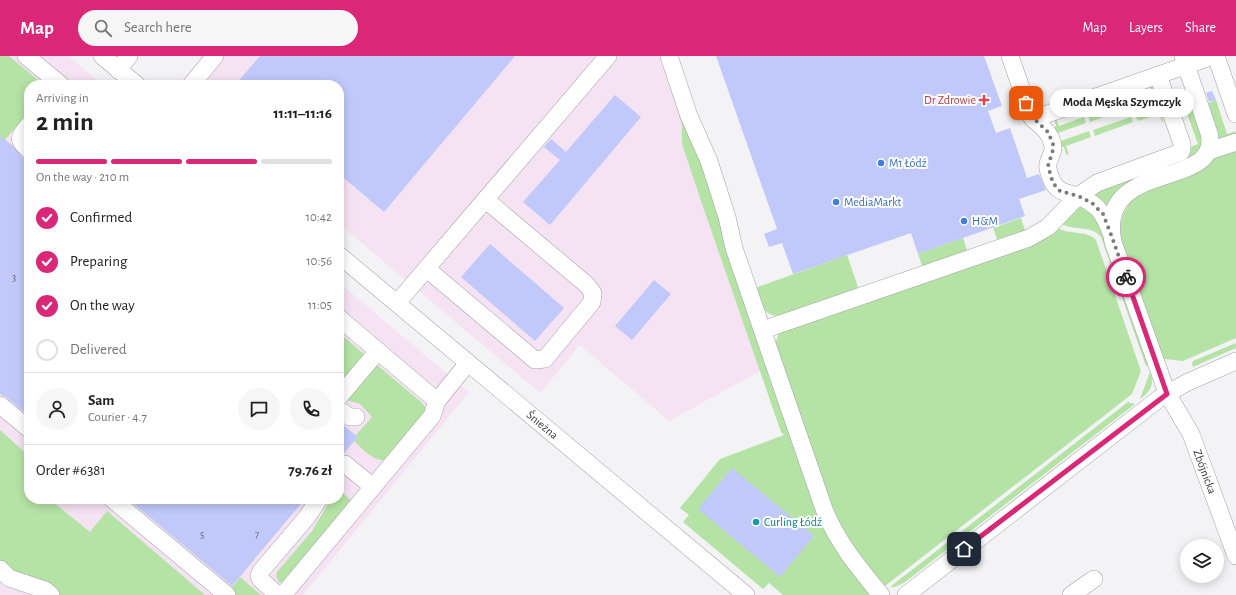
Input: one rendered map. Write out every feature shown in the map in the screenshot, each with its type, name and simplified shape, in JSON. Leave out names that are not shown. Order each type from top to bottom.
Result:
[{"type":"street","points":[[26,56],[55,80]]},
{"type":"street","points":[[102,56],[131,80]]},
{"type":"street","points":[[118,70],[129,56]]},
{"type":"street","points":[[195,80],[215,56]]},
{"type":"street","points":[[397,303],[608,56]]},
{"type":"street","points":[[669,56],[689,116],[709,161],[727,217],[734,248],[828,520],[844,549],[881,595]]},
{"type":"street","points":[[1010,56],[1033,119],[1158,75],[1184,61],[1214,56],[1236,114]]},
{"type":"street","points":[[1112,237],[1114,211],[1128,192],[1141,184],[1194,165],[1204,158],[1209,151],[1211,142],[1209,133],[1184,61]]},
{"type":"street","points":[[763,330],[1030,238],[1055,221],[1078,196],[1097,183],[1181,152],[1183,147],[1158,75]]},
{"type":"street","name":"Zbójnicka","points":[[1033,119],[1048,132],[1053,144],[1053,150],[1048,163],[1048,168],[1055,186],[1060,191],[1087,199],[1098,208],[1107,222],[1167,394],[1191,434],[1236,556]]},
{"type":"street","points":[[24,131],[20,135],[20,140],[24,146]]},
{"type":"street","points":[[1209,151],[1236,142]]},
{"type":"street","points":[[427,269],[535,360],[545,359],[592,302],[592,293],[586,285],[486,200]]},
{"type":"street","name":"Śnieżna","points":[[344,259],[746,595]]},
{"type":"street","points":[[344,322],[438,401]]},
{"type":"street","points":[[344,391],[378,351]]},
{"type":"street","points":[[915,592],[1167,394],[1194,379],[1236,361]]},
{"type":"street","points":[[283,595],[432,416],[438,401],[468,363]]},
{"type":"street","points":[[0,405],[24,425]]},
{"type":"street","points":[[344,413],[350,417],[356,417]]},
{"type":"street","points":[[345,464],[373,487]]},
{"type":"street","points":[[118,504],[227,595]]},
{"type":"street","points":[[278,595],[261,580],[259,576],[261,571],[307,517],[316,504]]},
{"type":"street","points":[[0,569],[9,578],[45,590],[51,595]]},
{"type":"street","points":[[1071,595],[1094,579]]},
{"type":"shaded area","points":[[0,56],[68,56],[97,80],[24,80],[24,504],[344,504],[344,287],[469,392],[303,595],[0,595]]},
{"type":"shaded area","points":[[199,56],[660,56],[682,125],[682,144],[760,371],[669,421],[580,345],[540,393],[344,228],[344,80],[182,80],[201,58]]},
{"type":"green space","points":[[0,56],[9,56],[38,80],[24,80],[24,117],[5,140],[0,143]]},
{"type":"green space","points":[[660,56],[662,56],[696,147],[817,510],[869,595],[783,595],[769,583],[763,589],[683,522],[689,515],[680,508],[720,459],[784,435],[781,432],[682,144],[682,125]]},
{"type":"green space","points":[[1149,85],[1152,85],[1154,92],[1157,92],[1159,97],[1133,107],[1130,101],[1152,93]]},
{"type":"green space","points":[[1190,96],[1204,139],[1197,155],[1126,184],[1116,192],[1106,206],[1096,197],[1096,192],[1190,155],[1190,147],[1198,144],[1186,111],[1178,113],[1174,102]]},
{"type":"green space","points":[[1216,100],[1227,134],[1236,131],[1235,135],[1220,139],[1217,136],[1206,104]]},
{"type":"green space","points":[[1126,102],[1128,108],[1090,122],[1088,115]]},
{"type":"green space","points":[[1162,106],[1163,111],[1161,113],[1163,122],[1159,114],[1138,121],[1135,115]]},
{"type":"green space","points":[[1056,117],[1059,126],[1084,117],[1086,123],[1055,134],[1054,128],[1056,126],[1054,119]]},
{"type":"green space","points":[[1131,117],[1133,122],[1095,136],[1093,130]]},
{"type":"green space","points":[[1089,131],[1091,137],[1066,146],[1069,155],[1066,154],[1064,147],[1061,147],[1058,142]]},
{"type":"green space","points":[[1236,148],[1236,338],[1183,361],[1161,360],[1122,247],[1120,225],[1124,212],[1130,202],[1139,193],[1205,167],[1213,158]]},
{"type":"green space","points":[[1079,204],[1097,215],[1149,365],[1146,366],[1101,237],[1097,233],[1088,229],[1062,224]]},
{"type":"green space","points":[[1021,218],[1026,233],[998,242],[993,228]]},
{"type":"green space","points":[[1058,228],[1088,235],[1096,240],[1141,371],[1132,394],[885,586],[879,582],[835,521],[775,344],[779,333]]},
{"type":"green space","points":[[963,238],[968,253],[923,268],[918,254]]},
{"type":"green space","points":[[847,255],[859,290],[779,316],[765,311],[762,307],[755,288]]},
{"type":"green space","points":[[344,337],[420,401],[424,405],[426,413],[385,460],[380,460],[372,457],[354,441],[358,437],[356,435],[372,417],[360,404],[344,399]]},
{"type":"green space","points":[[1236,343],[1236,348],[1193,367],[1193,361]]},
{"type":"green space","points":[[1150,372],[1152,381],[1151,388],[1140,399]]},
{"type":"green space","points":[[1128,402],[1135,404],[905,582],[895,587],[890,587]]},
{"type":"green space","points":[[0,430],[24,452],[24,504],[56,504],[90,532],[107,511],[205,595],[57,595],[11,573],[0,563]]},
{"type":"green space","points":[[344,494],[351,500],[284,583],[279,582],[276,576],[277,572],[312,531],[328,504],[344,504]]},
{"type":"green space","points":[[240,577],[261,595],[235,595],[230,590]]},
{"type":"building","points":[[260,56],[515,56],[384,212],[344,178],[344,80],[239,80]]},
{"type":"building","name":"M1 Łódź","points":[[716,56],[984,56],[1002,106],[988,111],[996,133],[1010,128],[1027,178],[1039,174],[1046,190],[1019,199],[1025,216],[918,254],[911,233],[793,274],[782,243],[769,247],[764,234],[777,229]]},
{"type":"building","points":[[1212,91],[1216,100],[1209,102],[1206,93]]},
{"type":"building","points":[[615,95],[641,117],[550,225],[523,202],[560,160],[544,147],[551,139],[566,152]]},
{"type":"building","points":[[0,136],[13,146],[24,158],[24,412],[0,394]]},
{"type":"building","points":[[490,244],[564,308],[535,341],[461,277]]},
{"type":"building","points":[[654,280],[671,294],[632,340],[615,326]]},
{"type":"building","points":[[344,426],[358,437],[344,453]]},
{"type":"building","name":"Curling Łódź","points":[[732,468],[814,536],[780,577],[698,509]]},
{"type":"building","points":[[134,504],[301,504],[232,586]]},
{"type":"way so far","points":[[1026,103],[1033,119],[1046,129],[1053,144],[1053,150],[1048,163],[1048,168],[1053,183],[1060,191],[1087,199],[1103,214],[1126,277]]},
{"type":"place","name":"Dr Zdrowie","points":[[984,100]]},
{"type":"place","name":"Moda Męska Szymczyk","points":[[1026,103]]},
{"type":"place","name":"M1 Łódź","points":[[881,163]]},
{"type":"place","name":"MediaMarkt","points":[[836,202]]},
{"type":"place","name":"H&M","points":[[964,221]]},
{"type":"place","name":"Curling Łódź","points":[[756,522]]},
{"type":"route","points":[[964,549],[1144,410],[1167,394],[1156,367],[1126,277]]}]
